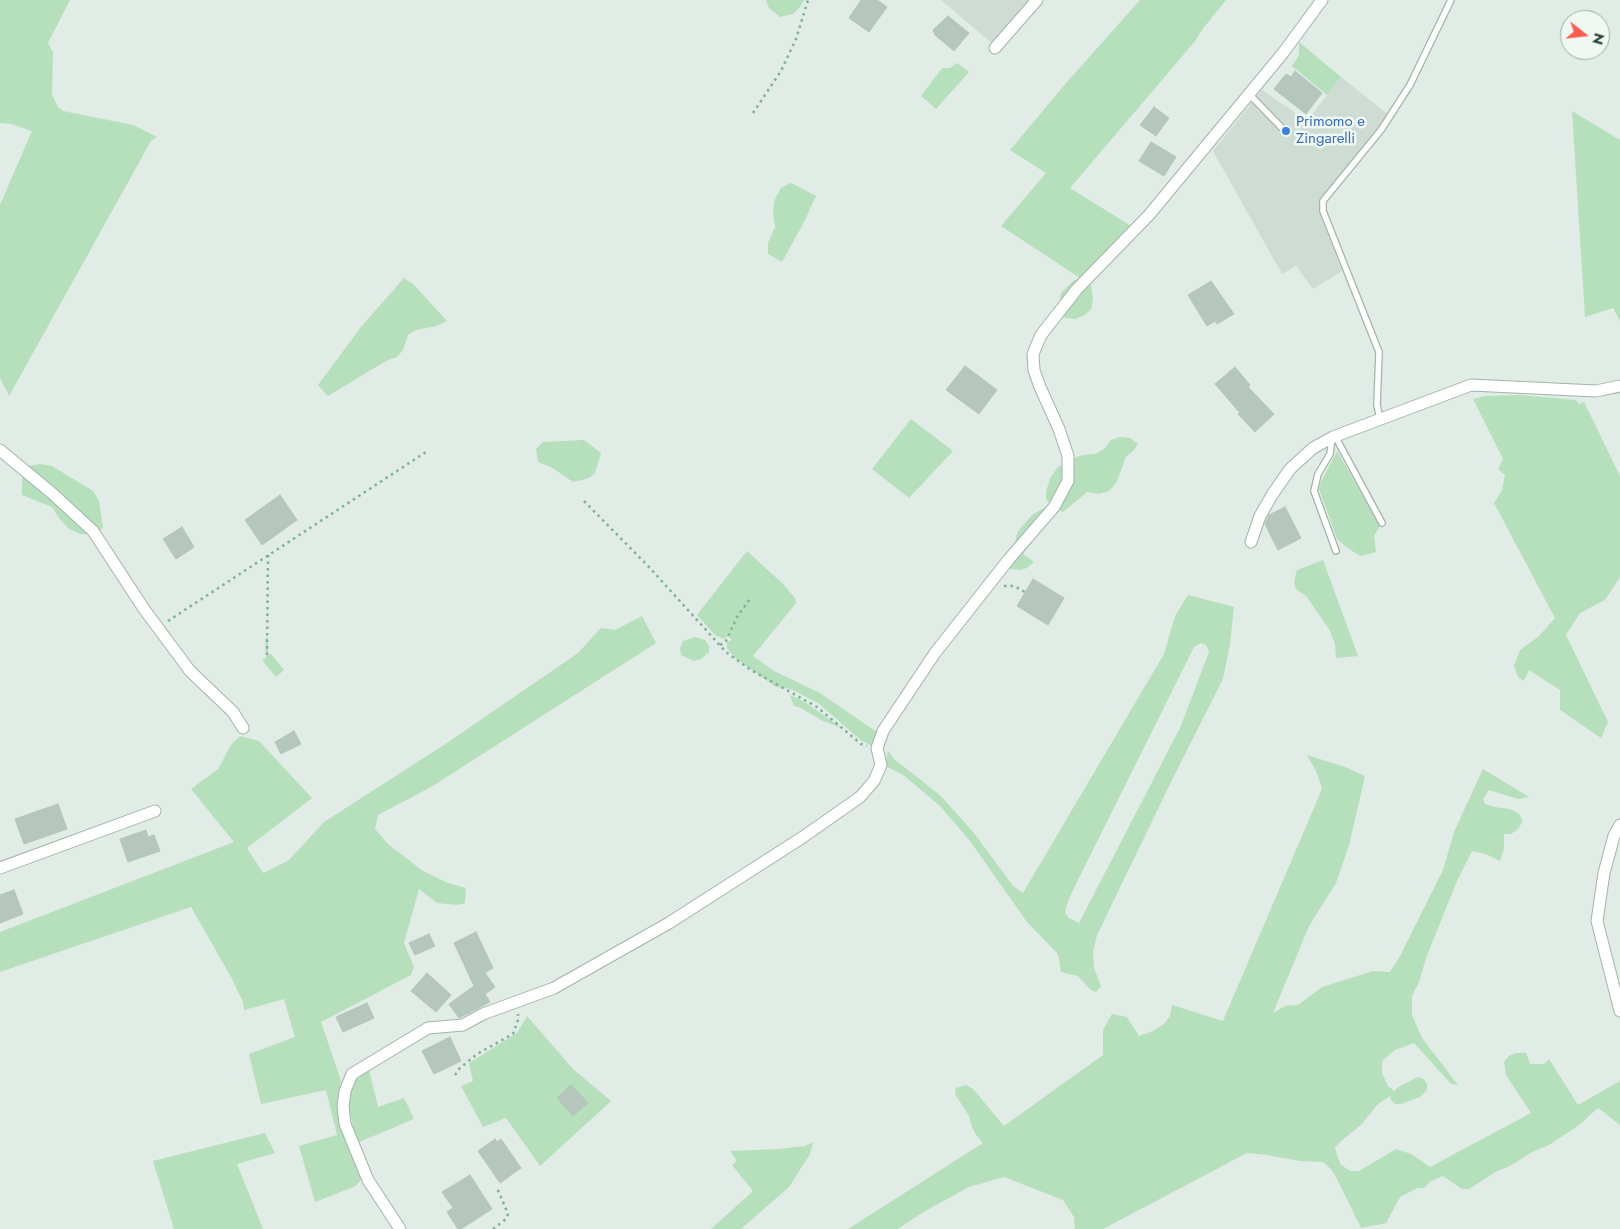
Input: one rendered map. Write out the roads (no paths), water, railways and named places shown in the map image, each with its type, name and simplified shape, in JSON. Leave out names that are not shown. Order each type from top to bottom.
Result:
[{"type":"street","points":[[995,48],[1037,0]]},
{"type":"street","points":[[400,1229],[368,1180],[345,1124],[343,1106],[345,1091],[352,1074],[428,1028],[463,1025],[483,1014],[554,988],[669,923],[860,798],[874,781],[880,765],[877,750],[882,732],[935,653],[1009,559],[1054,507],[1068,481],[1068,456],[1060,429],[1034,370],[1033,354],[1040,335],[1077,289],[1149,215],[1283,53],[1322,0]]},
{"type":"street","points":[[1251,542],[1264,509],[1290,469],[1313,448],[1334,437],[1471,385],[1596,392],[1620,386]]},
{"type":"street","points":[[0,450],[94,531],[144,609],[157,624],[190,671],[233,712],[243,728]]},
{"type":"street","points":[[0,868],[155,811]]},
{"type":"street","points":[[1620,825],[1614,836],[1604,873],[1596,920],[1620,1011]]},
{"type":"lane","points":[[1380,419],[1376,405],[1379,352],[1323,211],[1323,202],[1381,130],[1410,85],[1451,0]]},
{"type":"lane","points":[[1249,94],[1282,127]]},
{"type":"lane","points":[[1334,437],[1382,523]]},
{"type":"lane","points":[[1334,437],[1330,454],[1318,474],[1314,492],[1336,551]]},
{"type":"place","name":"Primomo e Zingarelli","points":[[1286,131]]}]
